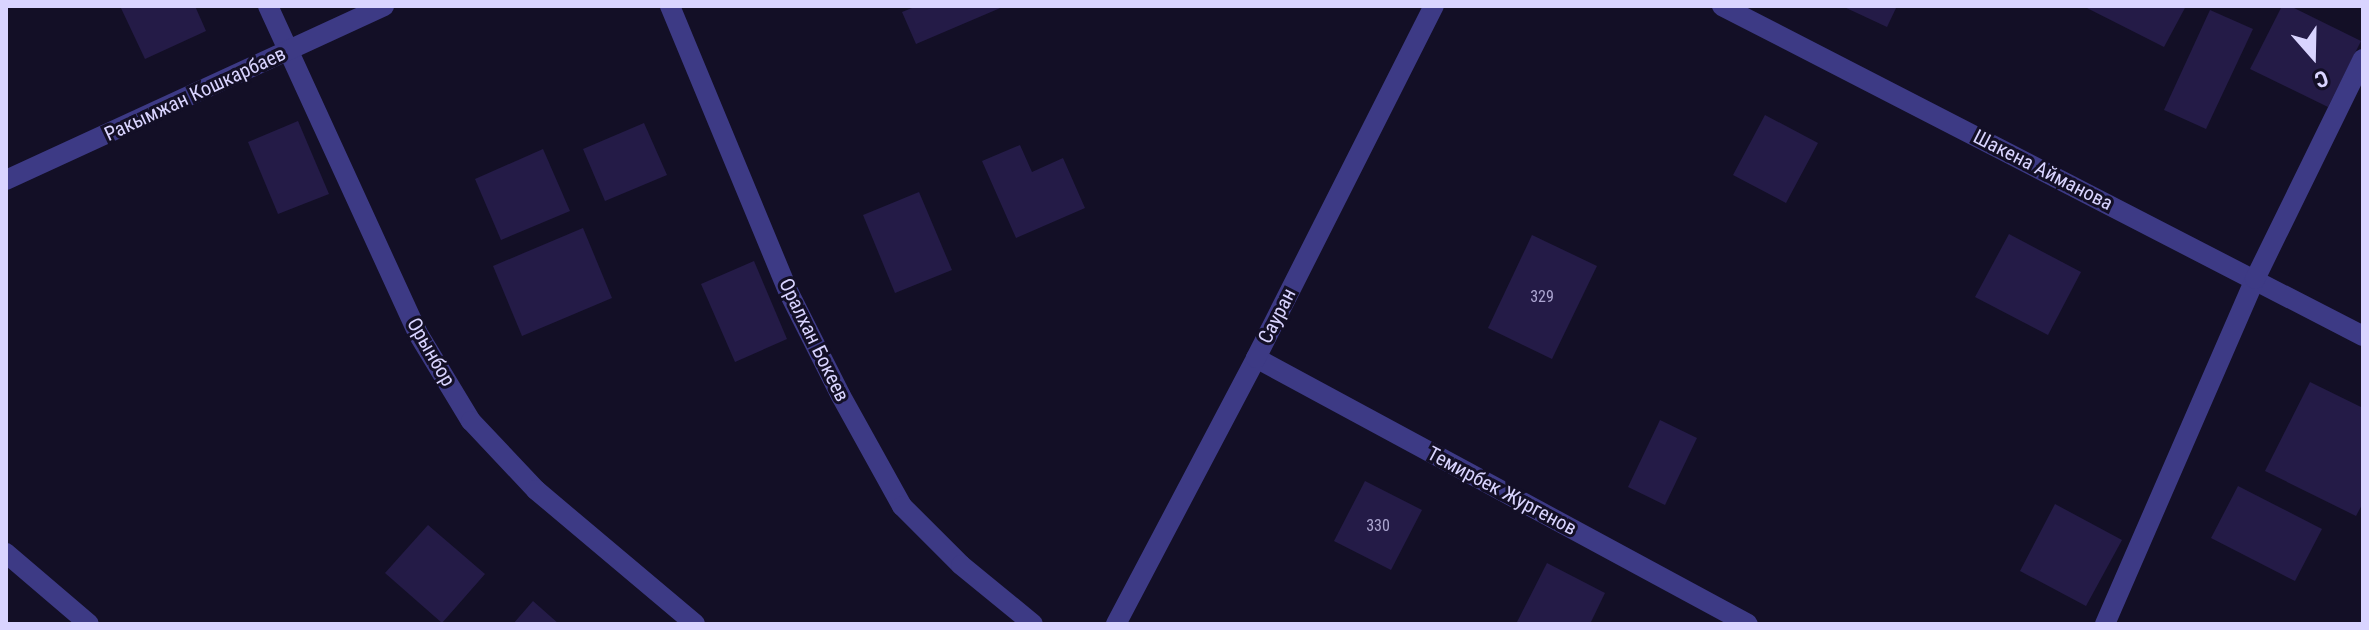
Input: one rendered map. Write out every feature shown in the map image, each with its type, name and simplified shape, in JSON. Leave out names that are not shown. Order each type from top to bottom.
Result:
[{"type":"street","name":"Орынбор","points":[[268,6],[417,332],[471,421],[536,490],[695,624]]},
{"type":"street","name":"Ракымжан Кошкарбаев","points":[[6,180],[384,6]]},
{"type":"street","name":"Оралхан Бокеев","points":[[670,6],[789,293],[902,506],[961,565],[1033,624]]},
{"type":"street","name":"Сауран","points":[[1116,624],[1256,358],[1434,6]]},
{"type":"street","name":"Шакена Айманова","points":[[1722,6],[2363,336]]},
{"type":"street","points":[[2105,624],[2255,279],[2363,59]]},
{"type":"street","name":"Темирбек Жургенов","points":[[1256,358],[1748,624]]},
{"type":"street","points":[[6,553],[89,624]]},
{"type":"building","points":[[120,6],[195,6],[206,31],[145,59]]},
{"type":"building","points":[[917,6],[1005,6],[916,44],[902,12]]},
{"type":"building","points":[[1842,6],[1897,6],[1887,27]]},
{"type":"building","points":[[2083,6],[2186,6],[2164,47]]},
{"type":"building","points":[[2282,6],[2290,6],[2361,41],[2328,107],[2250,69]]},
{"type":"building","points":[[2210,10],[2253,29],[2206,129],[2164,110]]},
{"type":"building","points":[[1765,115],[1818,143],[1786,203],[1733,175]]},
{"type":"building","points":[[298,121],[329,194],[278,214],[248,142]]},
{"type":"building","points":[[644,123],[667,175],[605,201],[583,149]]},
{"type":"building","points":[[1020,145],[1032,172],[1063,158],[1085,208],[1016,238],[982,161]]},
{"type":"building","points":[[543,149],[570,211],[501,240],[475,179]]},
{"type":"building","points":[[919,192],[952,270],[895,293],[863,215]]},
{"type":"building","points":[[583,228],[612,298],[522,336],[493,266]]},
{"type":"building","points":[[2009,234],[2081,272],[2048,335],[1975,297]]},
{"type":"building","points":[[1532,235],[1597,266],[1552,359],[1488,328]]},
{"type":"building","points":[[754,261],[787,339],[735,362],[701,284]]},
{"type":"building","points":[[2310,382],[2363,408],[2363,503],[2356,516],[2265,471]]},
{"type":"building","points":[[1660,420],[1697,438],[1665,505],[1628,487]]},
{"type":"building","points":[[1365,481],[1422,510],[1391,570],[1334,541]]},
{"type":"building","points":[[2238,486],[2322,529],[2295,581],[2211,538]]},
{"type":"building","points":[[2055,504],[2122,540],[2086,606],[2020,571]]},
{"type":"building","points":[[428,525],[485,574],[442,623],[385,573]]},
{"type":"building","points":[[1547,563],[1605,593],[1590,624],[1516,624]]},
{"type":"building","points":[[533,601],[559,624],[513,624]]}]
